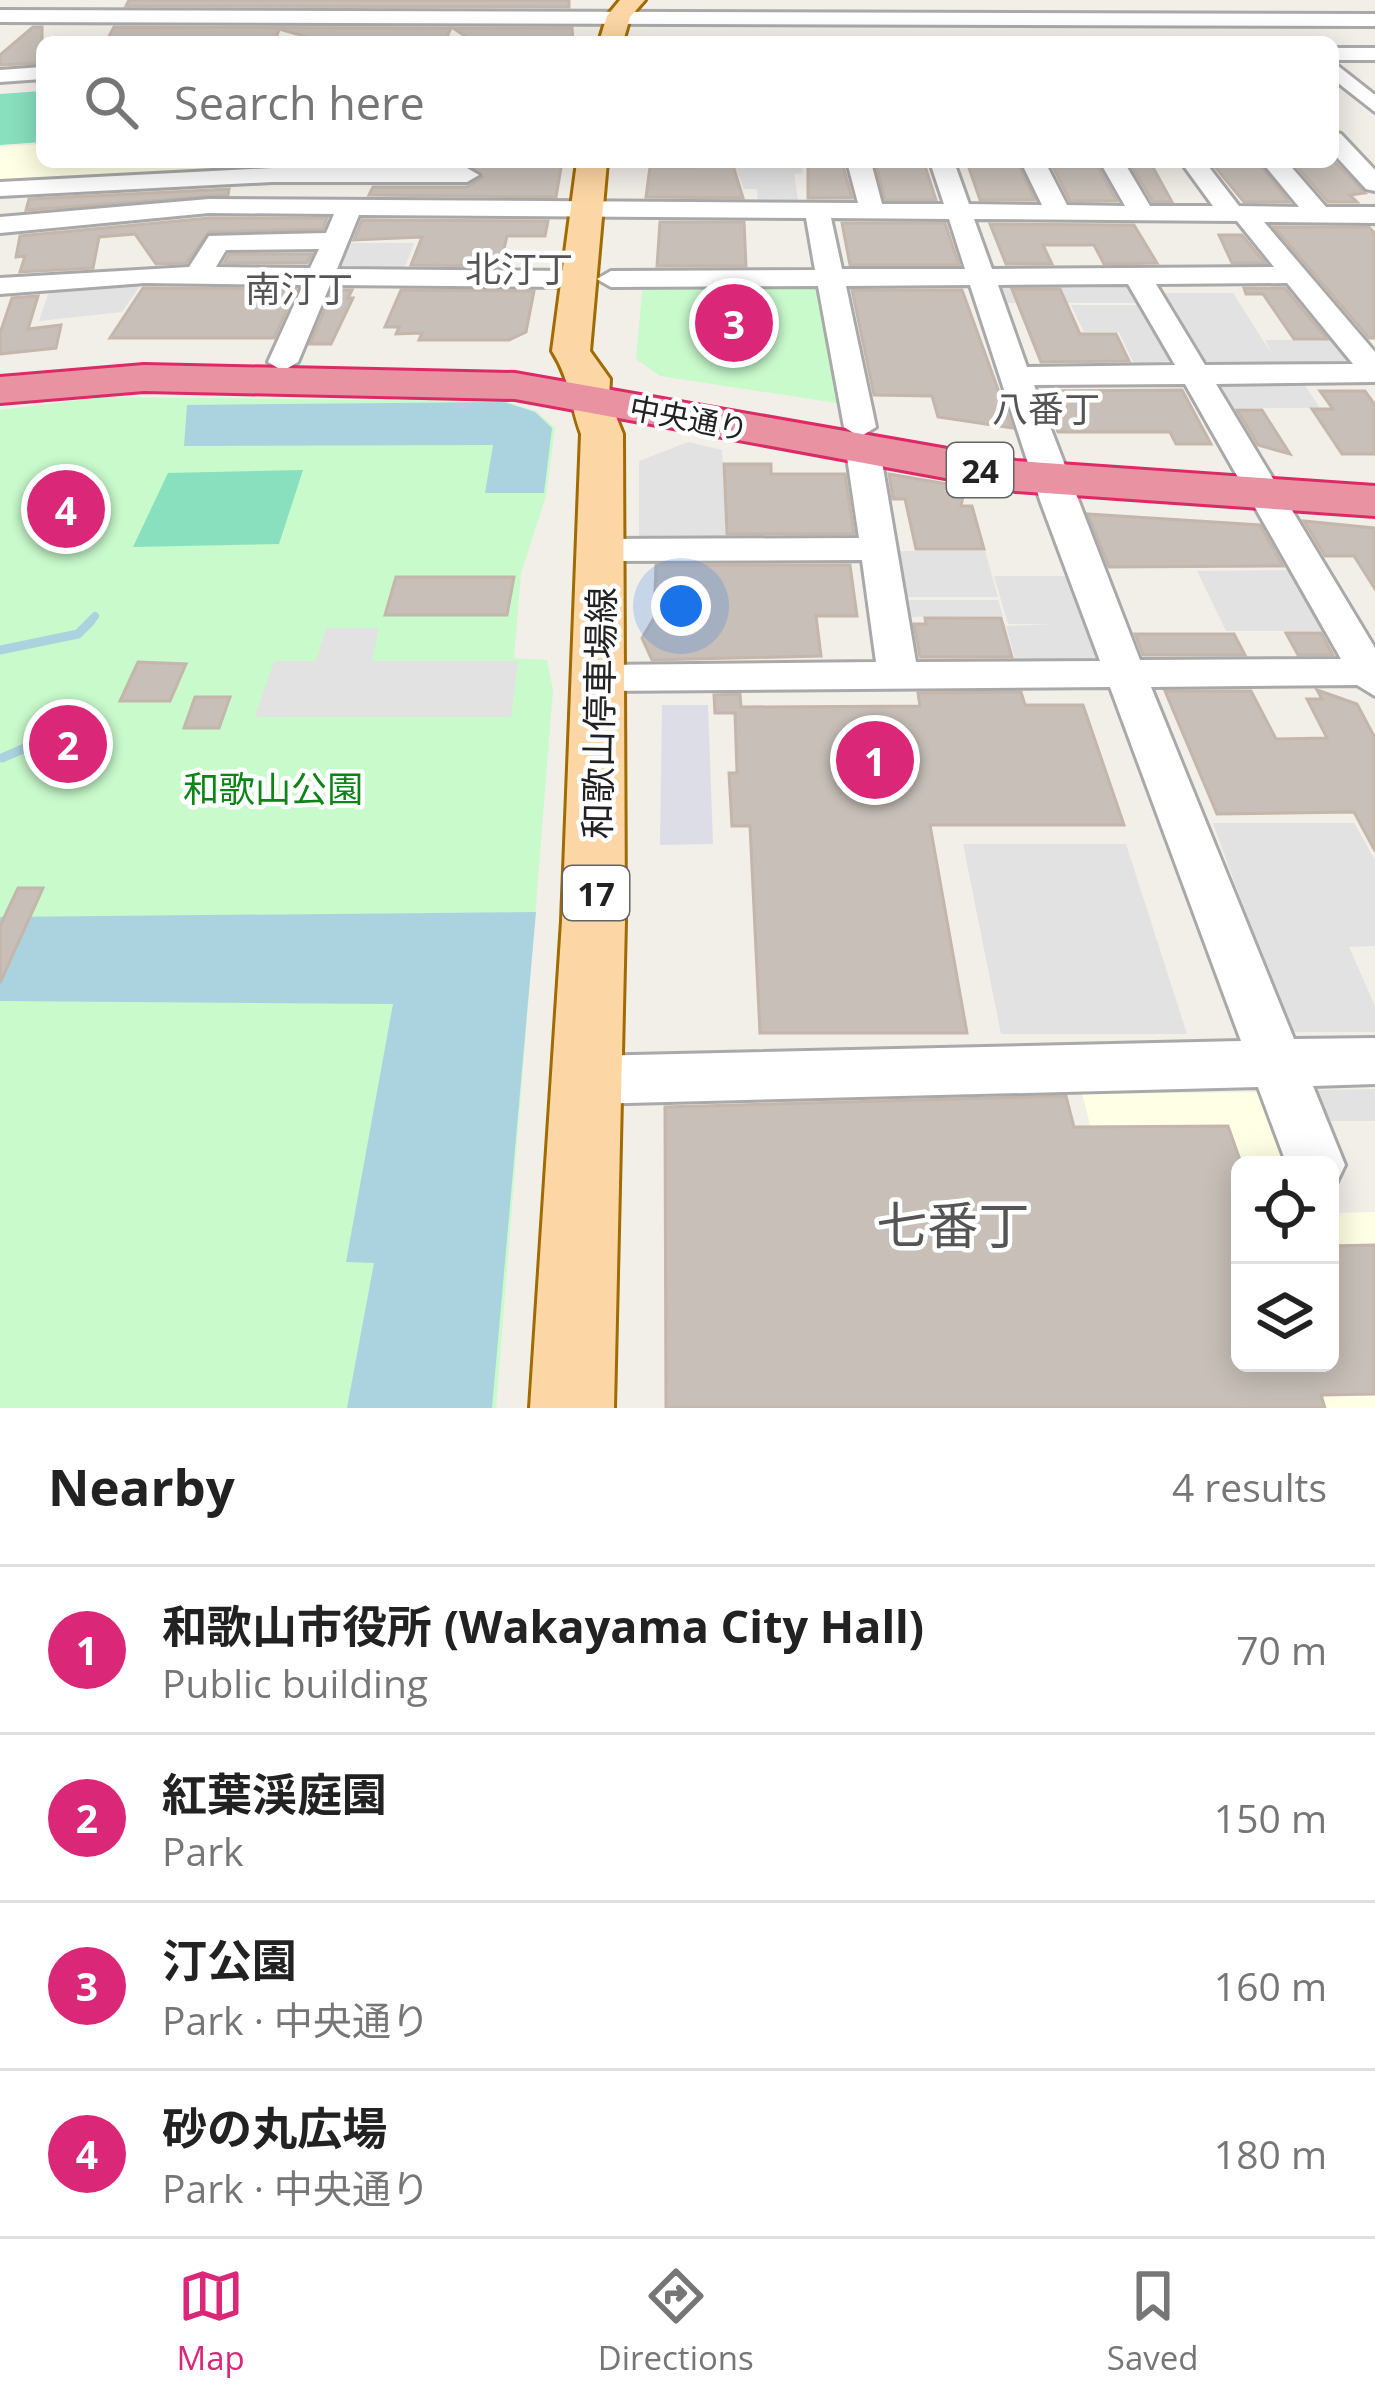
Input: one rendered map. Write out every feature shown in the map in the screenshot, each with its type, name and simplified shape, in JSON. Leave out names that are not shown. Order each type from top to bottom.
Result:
[{"type":"highway","name":"中央通り","points":[[0,373],[112,362],[518,368],[590,389],[1047,468],[1258,483],[1375,501]]},
{"type":"highway","name":"中央通り","points":[[0,390],[144,378],[590,389]]},
{"type":"highway","name":"中央通り","points":[[1258,483],[1375,478]]},
{"type":"main road","points":[[614,36],[630,4]]},
{"type":"main road","points":[[630,4],[633,36]]},
{"type":"main road","points":[[590,389],[608,357],[593,279],[600,207],[593,168]]},
{"type":"main road","points":[[600,207],[616,168]]},
{"type":"main road","name":"和歌山停車場線","points":[[572,1408],[602,678],[602,434],[590,389]]},
{"type":"street","points":[[99,36],[150,0]]},
{"type":"street","points":[[428,0],[463,16]]},
{"type":"street","points":[[1076,0],[1099,36]]},
{"type":"street","points":[[1250,0],[1348,20],[1375,43]]},
{"type":"street","points":[[0,16],[299,8],[463,16],[630,4],[713,16],[823,17],[888,9],[958,9],[1089,19],[1375,22]]},
{"type":"street","points":[[1348,20],[1375,4]]},
{"type":"street","points":[[958,9],[971,36]]},
{"type":"street","points":[[455,36],[463,16]]},
{"type":"street","points":[[711,36],[713,16]]},
{"type":"street","points":[[823,17],[828,36]]},
{"type":"street","points":[[1217,20],[1233,36]]},
{"type":"street","points":[[1339,54],[1375,54]]},
{"type":"street","points":[[1339,73],[1375,106]]},
{"type":"street","points":[[1339,120],[1375,120]]},
{"type":"street","points":[[1339,146],[1375,184]]},
{"type":"street","points":[[458,206],[469,168],[273,168],[11,188],[6,231],[209,206],[1375,215]]},
{"type":"street","points":[[265,206],[273,168]]},
{"type":"street","points":[[861,168],[872,211]]},
{"type":"street","points":[[944,168],[1047,468],[1312,1156]]},
{"type":"street","points":[[1036,168],[1058,213]]},
{"type":"street","points":[[1115,168],[1142,214]]},
{"type":"street","points":[[1198,168],[1299,275],[1375,372]]},
{"type":"street","points":[[1279,168],[1318,214]]},
{"type":"street","points":[[283,362],[350,206]]},
{"type":"street","points":[[817,211],[861,439],[898,676]]},
{"type":"street","points":[[197,276],[218,242],[335,241]]},
{"type":"street","points":[[0,286],[145,275],[593,279],[1299,275]]},
{"type":"street","points":[[1138,277],[1373,675]]},
{"type":"street","points":[[1015,376],[1375,372]]},
{"type":"street","points":[[602,550],[878,549]]},
{"type":"street","points":[[602,678],[1373,675]]},
{"type":"street","points":[[589,1079],[1375,1060]]},
{"type":"shaded area","points":[[36,144],[36,168],[261,168],[0,187],[0,147]]},
{"type":"shaded area","points":[[735,168],[802,168],[803,173],[794,174],[799,206],[758,205],[757,189],[744,189]]},
{"type":"shaded area","points":[[346,243],[414,243],[403,273],[332,273]]},
{"type":"shaded area","points":[[1127,280],[1139,303],[1001,303],[992,281]]},
{"type":"shaded area","points":[[142,283],[122,312],[39,321],[50,289]]},
{"type":"shaded area","points":[[1161,293],[1233,293],[1273,356],[1265,340],[1340,340],[1359,365],[1211,367],[1200,363]]},
{"type":"shaded area","points":[[1071,305],[1140,305],[1171,361],[1134,364],[1119,332],[1084,332]]},
{"type":"shaded area","points":[[1302,381],[1320,408],[1228,408],[1214,384]]},
{"type":"shaded area","points":[[688,442],[722,450],[726,543],[639,544],[639,461]]},
{"type":"shaded area","points":[[890,551],[985,551],[998,597],[898,597]]},
{"type":"shaded area","points":[[1290,570],[1325,631],[1226,631],[1197,571]]},
{"type":"shaded area","points":[[994,576],[1069,576],[1102,665],[1017,666],[1006,626],[1054,624],[1008,624]]},
{"type":"shaded area","points":[[899,600],[998,600],[1003,616],[903,617]]},
{"type":"shaded area","points":[[326,628],[379,628],[372,661],[518,661],[511,717],[255,717],[274,661],[316,661]]},
{"type":"shaded area","points":[[662,705],[708,705],[713,844],[660,845]]},
{"type":"shaded area","points":[[1213,823],[1354,823],[1375,860],[1375,946],[1349,947],[1375,1006],[1375,1032],[1289,1032]]},
{"type":"shaded area","points":[[963,844],[1126,844],[1187,1034],[1001,1034]]},
{"type":"shaded area","points":[[1375,1089],[1375,1121],[1327,1121],[1315,1090]]},
{"type":"shaded area","points":[[1270,1092],[1295,1156],[1231,1156],[1231,1372],[1339,1372],[1339,1213],[1375,1212],[1375,1408],[1164,1408],[1082,1094]]},
{"type":"green space","points":[[36,91],[36,142],[0,145],[0,94]]},
{"type":"green space","points":[[643,283],[811,283],[821,288],[843,404],[660,376],[636,359]]},
{"type":"green space","name":"和歌山公園","points":[[104,397],[504,401],[536,411],[555,428],[546,496],[521,573],[514,658],[547,660],[553,690],[496,1408],[0,1408],[0,410]]},
{"type":"green space","points":[[303,470],[279,544],[133,547],[168,473]]},
{"type":"water","points":[[504,402],[535,412],[552,428],[544,493],[485,493],[493,445],[184,446],[187,405]]},
{"type":"water","points":[[536,912],[492,1408],[347,1408],[374,1263],[346,1262],[393,1004],[0,1001],[0,917]]},
{"type":"building","points":[[129,0],[569,0],[569,7],[126,6]]},
{"type":"building","points":[[33,27],[42,27],[42,36],[36,36],[36,63],[0,65],[0,55]]},
{"type":"building","points":[[114,27],[451,28],[447,36],[304,36],[279,29],[277,36],[109,36]]},
{"type":"building","points":[[453,28],[572,28],[573,36],[465,36]]},
{"type":"building","points":[[1339,166],[1365,193],[1350,195],[1357,202],[1328,202],[1298,168]]},
{"type":"building","points":[[472,168],[561,168],[556,197],[369,195],[373,187],[467,187],[483,177]]},
{"type":"building","points":[[650,168],[734,168],[743,198],[646,197]]},
{"type":"building","points":[[808,168],[844,168],[852,198],[808,198]]},
{"type":"building","points":[[877,168],[926,168],[936,200],[885,200]]},
{"type":"building","points":[[969,168],[1020,168],[1035,200],[980,200]]},
{"type":"building","points":[[1054,168],[1099,168],[1117,201],[1070,201]]},
{"type":"building","points":[[1133,168],[1153,168],[1172,202],[1153,202]]},
{"type":"building","points":[[1216,168],[1263,168],[1289,202],[1244,202]]},
{"type":"building","points":[[229,189],[228,195],[26,210],[29,199]]},
{"type":"building","points":[[209,218],[327,218],[323,229],[209,232],[186,263],[156,264],[135,234],[99,237],[93,268],[20,272],[25,256],[16,257],[20,236]]},
{"type":"building","points":[[362,220],[548,221],[545,236],[507,236],[500,266],[411,265],[422,237],[354,240]]},
{"type":"building","points":[[660,222],[744,222],[746,266],[657,266]]},
{"type":"building","points":[[842,223],[945,223],[959,265],[850,265]]},
{"type":"building","points":[[990,224],[1134,225],[1157,263],[1104,264],[1094,245],[1043,245],[1052,264],[1006,264]]},
{"type":"building","points":[[1274,227],[1369,227],[1375,234],[1375,338],[1369,338]]},
{"type":"building","points":[[1219,235],[1242,235],[1265,263],[1232,263]]},
{"type":"building","points":[[229,254],[312,254],[307,263],[224,263]]},
{"type":"building","points":[[143,288],[296,289],[274,338],[110,338]]},
{"type":"building","points":[[1244,288],[1285,288],[1327,339],[1294,339],[1263,294],[1246,294]]},
{"type":"building","points":[[1012,289],[1060,289],[1080,334],[1116,334],[1129,361],[1041,362]]},
{"type":"building","points":[[333,290],[352,290],[348,298],[353,298],[331,344],[310,344]]},
{"type":"building","points":[[401,290],[534,291],[526,332],[509,340],[419,340],[422,333],[396,334],[399,327],[385,327]]},
{"type":"building","points":[[852,290],[962,290],[1012,428],[938,417],[932,396],[874,395]]},
{"type":"building","points":[[38,296],[28,329],[61,325],[56,348],[0,354],[0,333],[12,298]]},
{"type":"building","points":[[1182,390],[1211,444],[1176,444],[1170,432],[1058,432],[1042,391]]},
{"type":"building","points":[[1320,391],[1365,391],[1375,405],[1375,454],[1342,454],[1312,409],[1333,409]]},
{"type":"building","points":[[1237,410],[1262,410],[1290,454],[1258,445]]},
{"type":"building","points":[[724,464],[771,464],[771,474],[845,474],[854,534],[727,534]]},
{"type":"building","points":[[889,474],[965,487],[961,506],[972,506],[984,549],[916,549],[905,499],[893,499]]},
{"type":"building","points":[[1088,514],[1260,525],[1283,566],[1109,567]]},
{"type":"building","points":[[1304,521],[1375,528],[1375,589],[1354,556],[1325,556]]},
{"type":"building","points":[[656,565],[850,565],[857,616],[816,616],[821,656],[652,660],[642,638],[654,618]]},
{"type":"building","points":[[396,577],[514,577],[507,615],[385,615]]},
{"type":"building","points":[[925,618],[1001,618],[1012,657],[920,657],[914,624],[926,624]]},
{"type":"building","points":[[1286,633],[1321,633],[1333,655],[1298,655]]},
{"type":"building","points":[[1135,634],[1234,634],[1245,655],[1143,655]]},
{"type":"building","points":[[138,662],[186,664],[170,701],[120,701]]},
{"type":"building","points":[[1317,690],[1357,704],[1375,738],[1375,851],[1354,812],[1217,814],[1165,691],[1251,691],[1276,739],[1327,738],[1307,699],[1322,699]]},
{"type":"building","points":[[1021,692],[1025,705],[1083,705],[1124,825],[930,825],[967,1033],[760,1033],[750,826],[732,826],[729,773],[737,773],[735,713],[715,713],[714,695],[740,694],[741,707],[920,706],[918,693]]},
{"type":"building","points":[[195,697],[230,697],[219,728],[184,728]]},
{"type":"building","points":[[18,888],[43,888],[0,983],[0,926]]},
{"type":"building","points":[[1066,1096],[1074,1127],[1228,1126],[1239,1156],[1231,1156],[1231,1372],[1339,1372],[1339,1246],[1375,1245],[1375,1394],[1321,1395],[1325,1408],[666,1408],[665,1107]]},
{"type":"waterway","points":[[88,624],[95,616]]},
{"type":"waterway","points":[[88,624],[91,621]]},
{"type":"waterway","points":[[0,650],[78,634],[88,624]]},
{"type":"waterway","points":[[2,758],[80,724]]},
{"type":"place","name":"汀公園","points":[[734,323]]},
{"type":"place","name":"砂の丸広場","points":[[66,509]]},
{"type":"place","name":"紅葉渓庭園","points":[[68,744]]},
{"type":"place","name":"和歌山市役所 (Wakayama City Hall)","points":[[875,760]]},
{"type":"district","name":"北汀丁","points":[[519,268]]},
{"type":"district","name":"南汀丁","points":[[299,288]]},
{"type":"district","name":"八番丁","points":[[1046,408]]},
{"type":"district","name":"七番丁","points":[[953,1224]]}]
